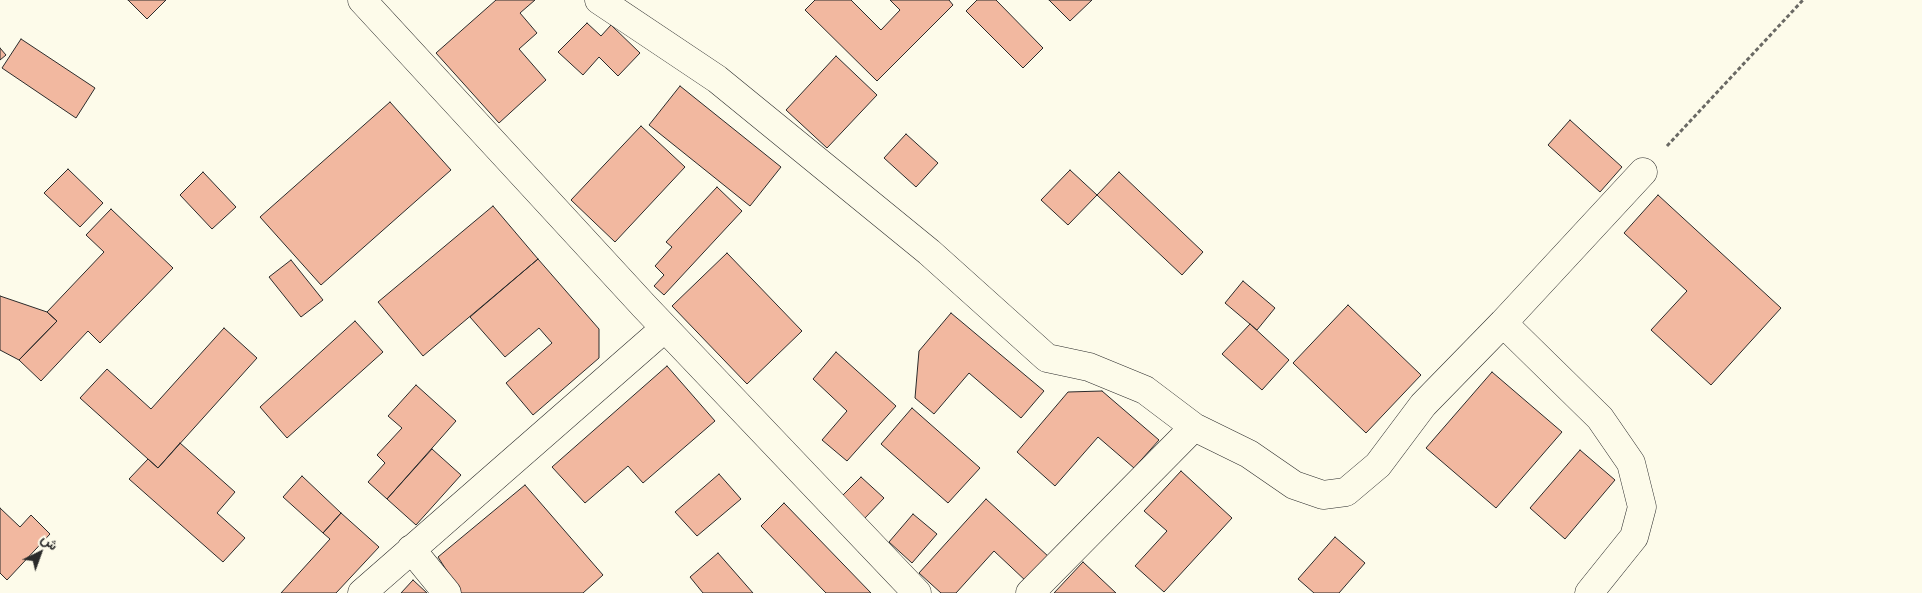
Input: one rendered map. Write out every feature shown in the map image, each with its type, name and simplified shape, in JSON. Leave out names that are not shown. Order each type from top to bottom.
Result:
[{"type":"street","points":[[362,0],[665,328],[917,593]]},
{"type":"street","points":[[598,0],[717,80],[929,252],[1047,358],[1089,367],[1145,390],[1194,427],[1249,454],[1294,485],[1323,495],[1346,492],[1378,465],[1422,405],[1503,323],[1643,172]]},
{"type":"street","points":[[1503,323],[1600,418],[1631,463],[1642,507],[1634,537],[1589,593]]},
{"type":"street","points":[[362,593],[665,328]]},
{"type":"street","points":[[1030,593],[1194,427]]},
{"type":"street","points":[[411,549],[447,593]]},
{"type":"path","points":[[1643,172],[1803,0]]},
{"type":"building","points":[[128,0],[166,0],[147,19]]},
{"type":"building","points":[[496,0],[535,0],[520,13],[537,33],[519,49],[546,80],[499,123],[436,53]]},
{"type":"building","points":[[815,0],[851,0],[881,30],[900,10],[890,0],[949,0],[953,5],[877,81],[805,10]]},
{"type":"building","points":[[977,0],[996,0],[1043,48],[1023,68],[966,11]]},
{"type":"building","points":[[1049,0],[1092,0],[1070,21]]},
{"type":"building","points":[[587,23],[601,36],[611,25],[640,53],[618,76],[599,57],[583,75],[558,52]]},
{"type":"building","points":[[21,39],[95,88],[76,118],[2,68]]},
{"type":"building","points":[[0,48],[6,55],[0,60]]},
{"type":"building","points":[[836,56],[877,95],[827,148],[786,110]]},
{"type":"building","points":[[680,86],[781,167],[750,206],[649,125]]},
{"type":"building","points":[[390,102],[451,170],[321,285],[260,217]]},
{"type":"building","points":[[1570,120],[1622,167],[1600,192],[1548,145]]},
{"type":"building","points":[[641,126],[685,167],[615,242],[571,200]]},
{"type":"building","points":[[906,134],[938,163],[916,187],[884,158]]},
{"type":"building","points":[[68,169],[103,203],[80,227],[44,193]]},
{"type":"building","points":[[1070,170],[1097,195],[1068,225],[1041,200]]},
{"type":"building","points":[[203,172],[236,207],[212,229],[180,195]]},
{"type":"building","points":[[1119,172],[1203,252],[1182,275],[1097,195]]},
{"type":"building","points":[[717,187],[742,211],[664,295],[654,286],[664,275],[655,266],[672,247],[666,242]]},
{"type":"building","points":[[1658,195],[1781,308],[1711,385],[1651,330],[1687,291],[1624,233]]},
{"type":"building","points":[[493,206],[538,259],[423,356],[378,302]]},
{"type":"building","points":[[111,209],[173,268],[100,343],[88,331],[41,381],[19,360],[57,321],[47,312],[104,252],[86,235]]},
{"type":"building","points":[[727,253],[802,331],[747,384],[672,306]]},
{"type":"building","points":[[538,259],[599,329],[599,358],[533,415],[506,383],[552,343],[539,328],[505,357],[470,317]]},
{"type":"building","points":[[291,260],[323,300],[301,317],[269,277]]},
{"type":"building","points":[[1243,281],[1275,308],[1257,330],[1225,303]]},
{"type":"building","points":[[0,296],[47,312],[57,321],[19,360],[0,350]]},
{"type":"building","points":[[1348,305],[1421,375],[1366,433],[1293,363]]},
{"type":"building","points":[[951,313],[1044,391],[1021,418],[969,373],[934,414],[915,398],[919,351]]},
{"type":"building","points":[[355,321],[383,352],[287,438],[260,407]]},
{"type":"building","points":[[1250,324],[1289,360],[1262,390],[1222,354]]},
{"type":"building","points":[[224,328],[257,358],[158,468],[80,398],[107,369],[151,409]]},
{"type":"building","points":[[836,352],[896,406],[847,461],[822,440],[847,411],[813,379]]},
{"type":"building","points":[[667,366],[715,421],[643,483],[628,466],[585,503],[552,467]]},
{"type":"building","points":[[1492,372],[1562,432],[1496,508],[1426,448]]},
{"type":"building","points":[[416,385],[456,421],[387,499],[368,482],[385,463],[377,455],[402,428],[388,416]]},
{"type":"building","points":[[1102,391],[1159,440],[1134,468],[1098,437],[1055,486],[1017,452],[1068,392]]},
{"type":"building","points":[[912,408],[980,468],[948,503],[881,444]]},
{"type":"building","points":[[180,443],[235,492],[217,513],[245,538],[223,562],[129,479],[148,459],[158,468]]},
{"type":"building","points":[[432,449],[461,475],[416,525],[387,499]]},
{"type":"building","points":[[1580,450],[1615,480],[1565,539],[1530,508]]},
{"type":"building","points":[[1181,471],[1232,518],[1164,592],[1135,566],[1167,531],[1144,511]]},
{"type":"building","points":[[719,474],[741,499],[697,536],[675,512]]},
{"type":"building","points":[[302,476],[341,513],[323,533],[283,497]]},
{"type":"building","points":[[861,477],[884,498],[864,519],[841,497]]},
{"type":"building","points":[[525,485],[603,575],[583,593],[461,593],[438,557]]},
{"type":"building","points":[[986,499],[1049,557],[1027,582],[994,551],[956,593],[941,593],[919,573]]},
{"type":"building","points":[[784,503],[871,593],[826,593],[761,526]]},
{"type":"building","points":[[0,508],[20,527],[31,515],[50,534],[7,580],[0,573]]},
{"type":"building","points":[[341,513],[379,547],[336,593],[281,593],[330,539],[323,533]]},
{"type":"building","points":[[913,514],[937,534],[912,563],[889,542]]},
{"type":"building","points":[[1335,537],[1365,563],[1339,593],[1314,593],[1298,579]]},
{"type":"building","points":[[718,553],[753,593],[703,593],[690,577]]},
{"type":"building","points":[[1083,562],[1116,593],[1054,593]]},
{"type":"building","points":[[413,580],[427,593],[401,593]]}]
